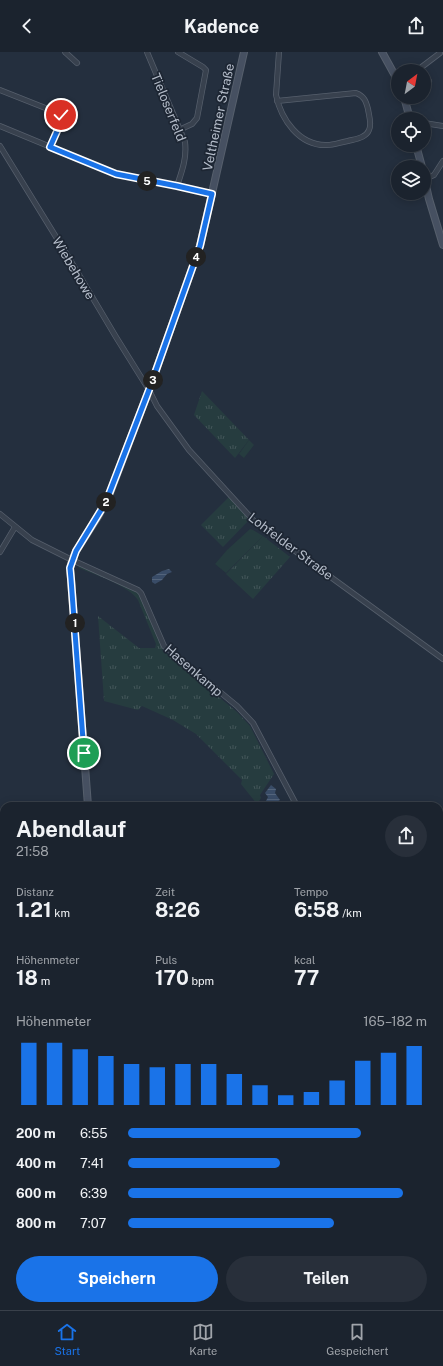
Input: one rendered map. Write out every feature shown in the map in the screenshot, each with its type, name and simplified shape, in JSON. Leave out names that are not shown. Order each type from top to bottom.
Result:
[{"type":"main road","name":"Veltheimer Straße","points":[[88,802],[70,568],[76,551],[106,502],[149,390],[198,252],[244,52]]},
{"type":"main road","points":[[382,52],[391,68]]},
{"type":"main road","points":[[429,200],[443,245]]},
{"type":"street","points":[[65,52],[77,62]]},
{"type":"street","name":"Tieloserfeld","points":[[147,52],[185,142],[185,161],[177,186]]},
{"type":"street","points":[[178,52],[203,66],[206,70],[197,118],[192,124],[179,130]]},
{"type":"street","points":[[277,101],[356,93],[361,95],[366,102],[371,124],[370,129],[366,135],[360,138],[328,145],[310,142],[302,137],[288,123],[280,111],[277,101],[276,88],[279,52]]},
{"type":"street","points":[[426,64],[441,54]]},
{"type":"street","points":[[0,90],[61,115],[62,120],[50,147]]},
{"type":"street","points":[[431,124],[443,126]]},
{"type":"street","points":[[0,126],[116,174],[212,194]]},
{"type":"street","name":"Wiebehowe","points":[[0,146],[149,390]]},
{"type":"street","points":[[431,176],[434,175],[443,161]]},
{"type":"street","name":"Lohfelder Straße","points":[[149,390],[157,406],[188,450],[254,520],[443,659]]},
{"type":"street","name":"Hasenkamp","points":[[0,514],[32,540],[138,590],[141,593],[164,646],[237,706],[253,723],[295,802]]},
{"type":"street","points":[[0,552],[15,527]]},
{"type":"green space","points":[[202,391],[249,440],[235,458],[194,415]]},
{"type":"green space","points":[[249,440],[254,445],[244,458],[239,454]]},
{"type":"green space","points":[[229,497],[250,519],[223,547],[201,525]]},
{"type":"green space","points":[[250,529],[263,536],[226,573],[215,564],[227,550]]},
{"type":"green space","points":[[263,536],[290,557],[253,599],[226,574]]},
{"type":"green space","points":[[78,565],[137,591],[164,648],[162,650],[237,712],[250,726],[274,774],[260,795],[261,798],[258,802],[255,802],[241,784],[242,780],[196,734],[173,720],[142,706],[138,710],[104,701],[98,616],[139,648],[155,648],[156,644],[138,600],[133,595],[111,581],[79,568]]},
{"type":"water","points":[[169,569],[172,572],[167,574],[162,580],[155,584],[152,582],[152,577]]},
{"type":"water","points":[[271,785],[276,789],[275,793],[280,800],[277,802],[266,802],[268,797],[265,793]]},
{"type":"route","points":[[61,115],[62,120],[50,147],[116,174],[212,194],[200,246],[192,270],[110,493],[99,515],[76,551],[70,568],[84,753]]}]
